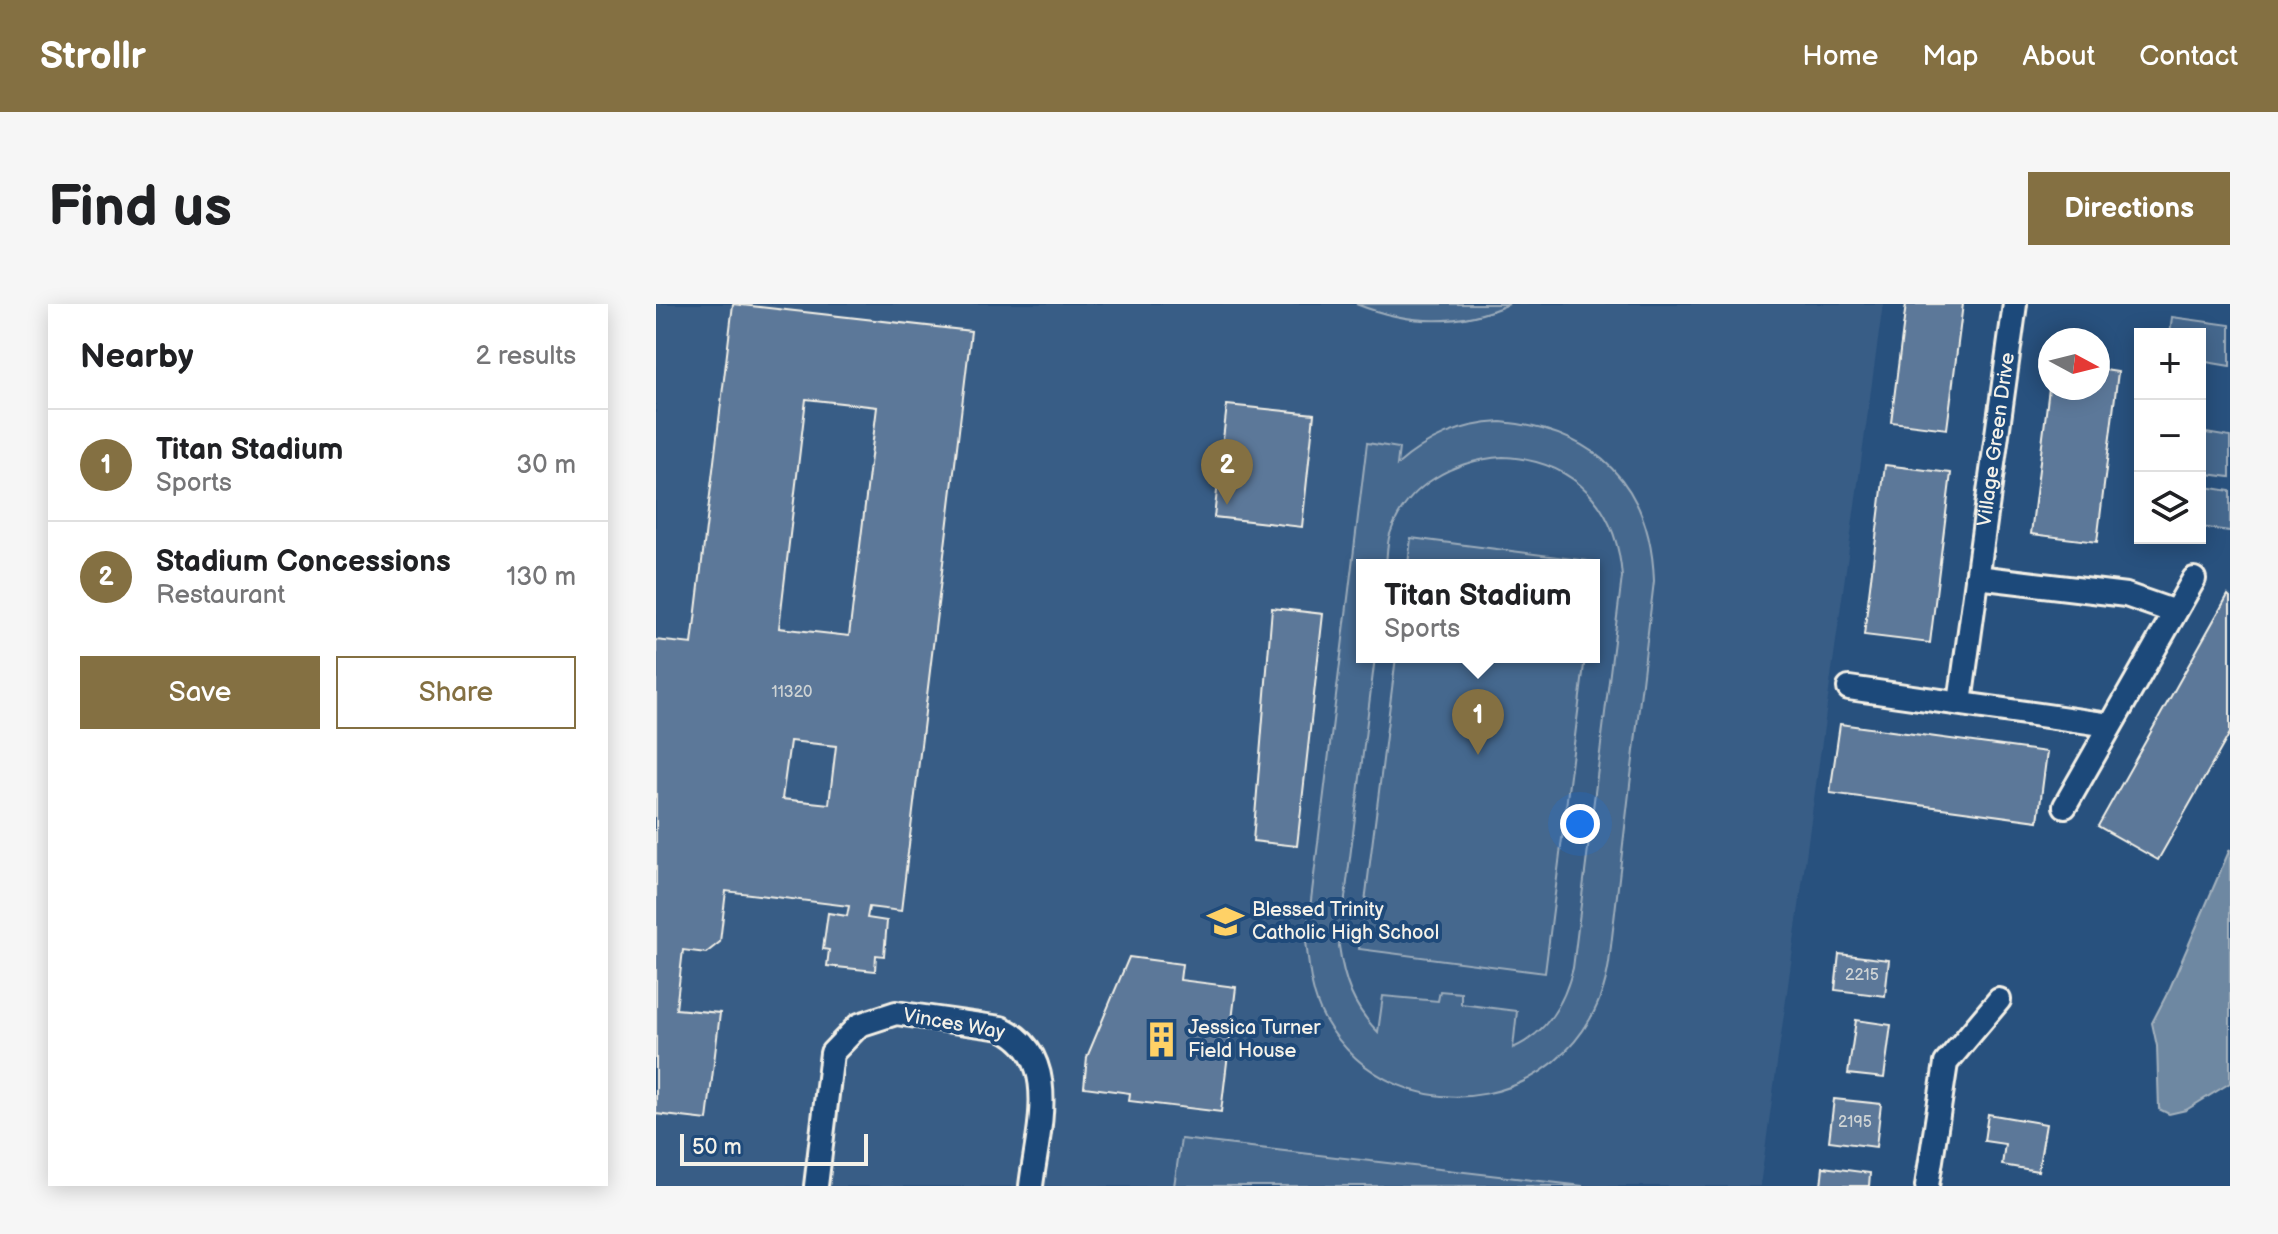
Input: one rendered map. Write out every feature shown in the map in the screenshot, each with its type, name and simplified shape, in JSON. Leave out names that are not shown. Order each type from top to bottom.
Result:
[{"type":"street","name":"Village Green Drive","points":[[1960,703],[2015,304]]},
{"type":"street","points":[[1977,577],[2126,595],[2175,612]]},
{"type":"street","points":[[2065,806],[2194,579]]},
{"type":"street","points":[[1849,688],[2110,725]]},
{"type":"street","points":[[1927,1186],[1946,1063],[1999,1000]]},
{"type":"street","name":"Vinces Way","points":[[816,1186],[832,1053],[859,1025],[896,1013],[1001,1028],[1015,1035],[1034,1056],[1043,1083],[1031,1186]]},
{"type":"shaded area","name":"Blessed Trinity Catholic High School","points":[[656,304],[1883,304],[1760,1186],[656,1186]]},
{"type":"shaded area","points":[[1356,304],[1509,304],[1471,317],[1432,320],[1394,316]]},
{"type":"shaded area","points":[[2172,317],[2230,325],[2230,366],[2206,362],[2206,328],[2171,328]]},
{"type":"shaded area","points":[[1501,422],[1535,427],[1565,437],[1612,468],[1629,491],[1642,517],[1654,581],[1609,963],[1593,1013],[1566,1051],[1529,1079],[1486,1094],[1441,1096],[1397,1084],[1357,1059],[1324,1018],[1316,1000],[1306,941],[1367,443],[1399,448],[1397,465],[1433,440],[1472,426]],"holes":[[[1503,457],[1551,467],[1571,478],[1601,509],[1611,529],[1622,577],[1573,968],[1565,994],[1545,1026],[1513,1048],[1517,1011],[1461,1004],[1461,993],[1440,991],[1438,1001],[1383,996],[1378,1032],[1351,993],[1339,946],[1374,663],[1356,663],[1356,559],[1387,559],[1389,538],[1397,517],[1420,489],[1450,470],[1467,463]]]},
{"type":"shaded area","points":[[2206,433],[2230,437],[2230,477],[2206,474]]},
{"type":"shaded area","points":[[2206,487],[2230,491],[2230,531],[2206,528]]},
{"type":"shaded area","points":[[1411,538],[1574,559],[1409,559]]},
{"type":"shaded area","points":[[1395,663],[1584,663],[1545,973],[1359,949]]},
{"type":"shaded area","points":[[2230,849],[2230,1083],[2186,1110],[2169,1114],[2159,1109],[2157,1046],[2152,1023]]},
{"type":"shaded area","points":[[1181,1139],[1208,1142],[1583,1186],[1174,1186]]},
{"type":"building","points":[[733,304],[971,331],[901,911],[869,907],[867,918],[887,921],[884,956],[876,955],[875,971],[827,966],[829,950],[823,949],[828,913],[847,916],[849,906],[726,891],[720,942],[706,953],[683,950],[676,1009],[720,1013],[707,1120],[656,1114],[656,640],[692,644]],"holes":[[[806,399],[877,407],[849,636],[779,628]],[[790,741],[836,746],[829,804],[782,799]]]},
{"type":"building","points":[[1906,304],[1963,304],[1947,429],[1891,422]]},
{"type":"building","points":[[2110,371],[2118,372],[2097,542],[2031,534],[2048,400],[2110,400]]},
{"type":"building","points":[[1227,405],[1314,414],[1302,527],[1214,517]]},
{"type":"building","points":[[1885,465],[1951,473],[1930,643],[1864,635]]},
{"type":"building","points":[[2228,595],[2230,733],[2158,860],[2098,826]]},
{"type":"building","points":[[1272,608],[1323,614],[1297,846],[1253,841]]},
{"type":"building","points":[[1840,724],[2047,752],[2038,821],[1830,793]]},
{"type":"building","points":[[1839,954],[1889,960],[1885,996],[1835,990]]},
{"type":"building","name":"Jessica Turner Field House","points":[[1129,957],[1182,964],[1180,980],[1236,987],[1221,1112],[1129,1101],[1130,1093],[1084,1087],[1087,1057]]},
{"type":"building","points":[[1856,1020],[1891,1025],[1884,1078],[1848,1074]]},
{"type":"building","points":[[1834,1099],[1881,1104],[1876,1147],[1829,1141]]},
{"type":"building","points":[[1988,1114],[2046,1124],[2038,1171],[2002,1165],[2005,1144],[1984,1141]]},
{"type":"building","points":[[1823,1167],[1870,1173],[1869,1186],[1821,1186]]},
{"type":"place","name":"Stadium Concessions","points":[[1227,505]]},
{"type":"place","name":"Titan Stadium","points":[[1478,755]]},
{"type":"place","name":"Blessed Trinity Catholic High School","points":[[1226,922]]},
{"type":"place","name":"Jessica Turner Field House","points":[[1162,1040]]}]
